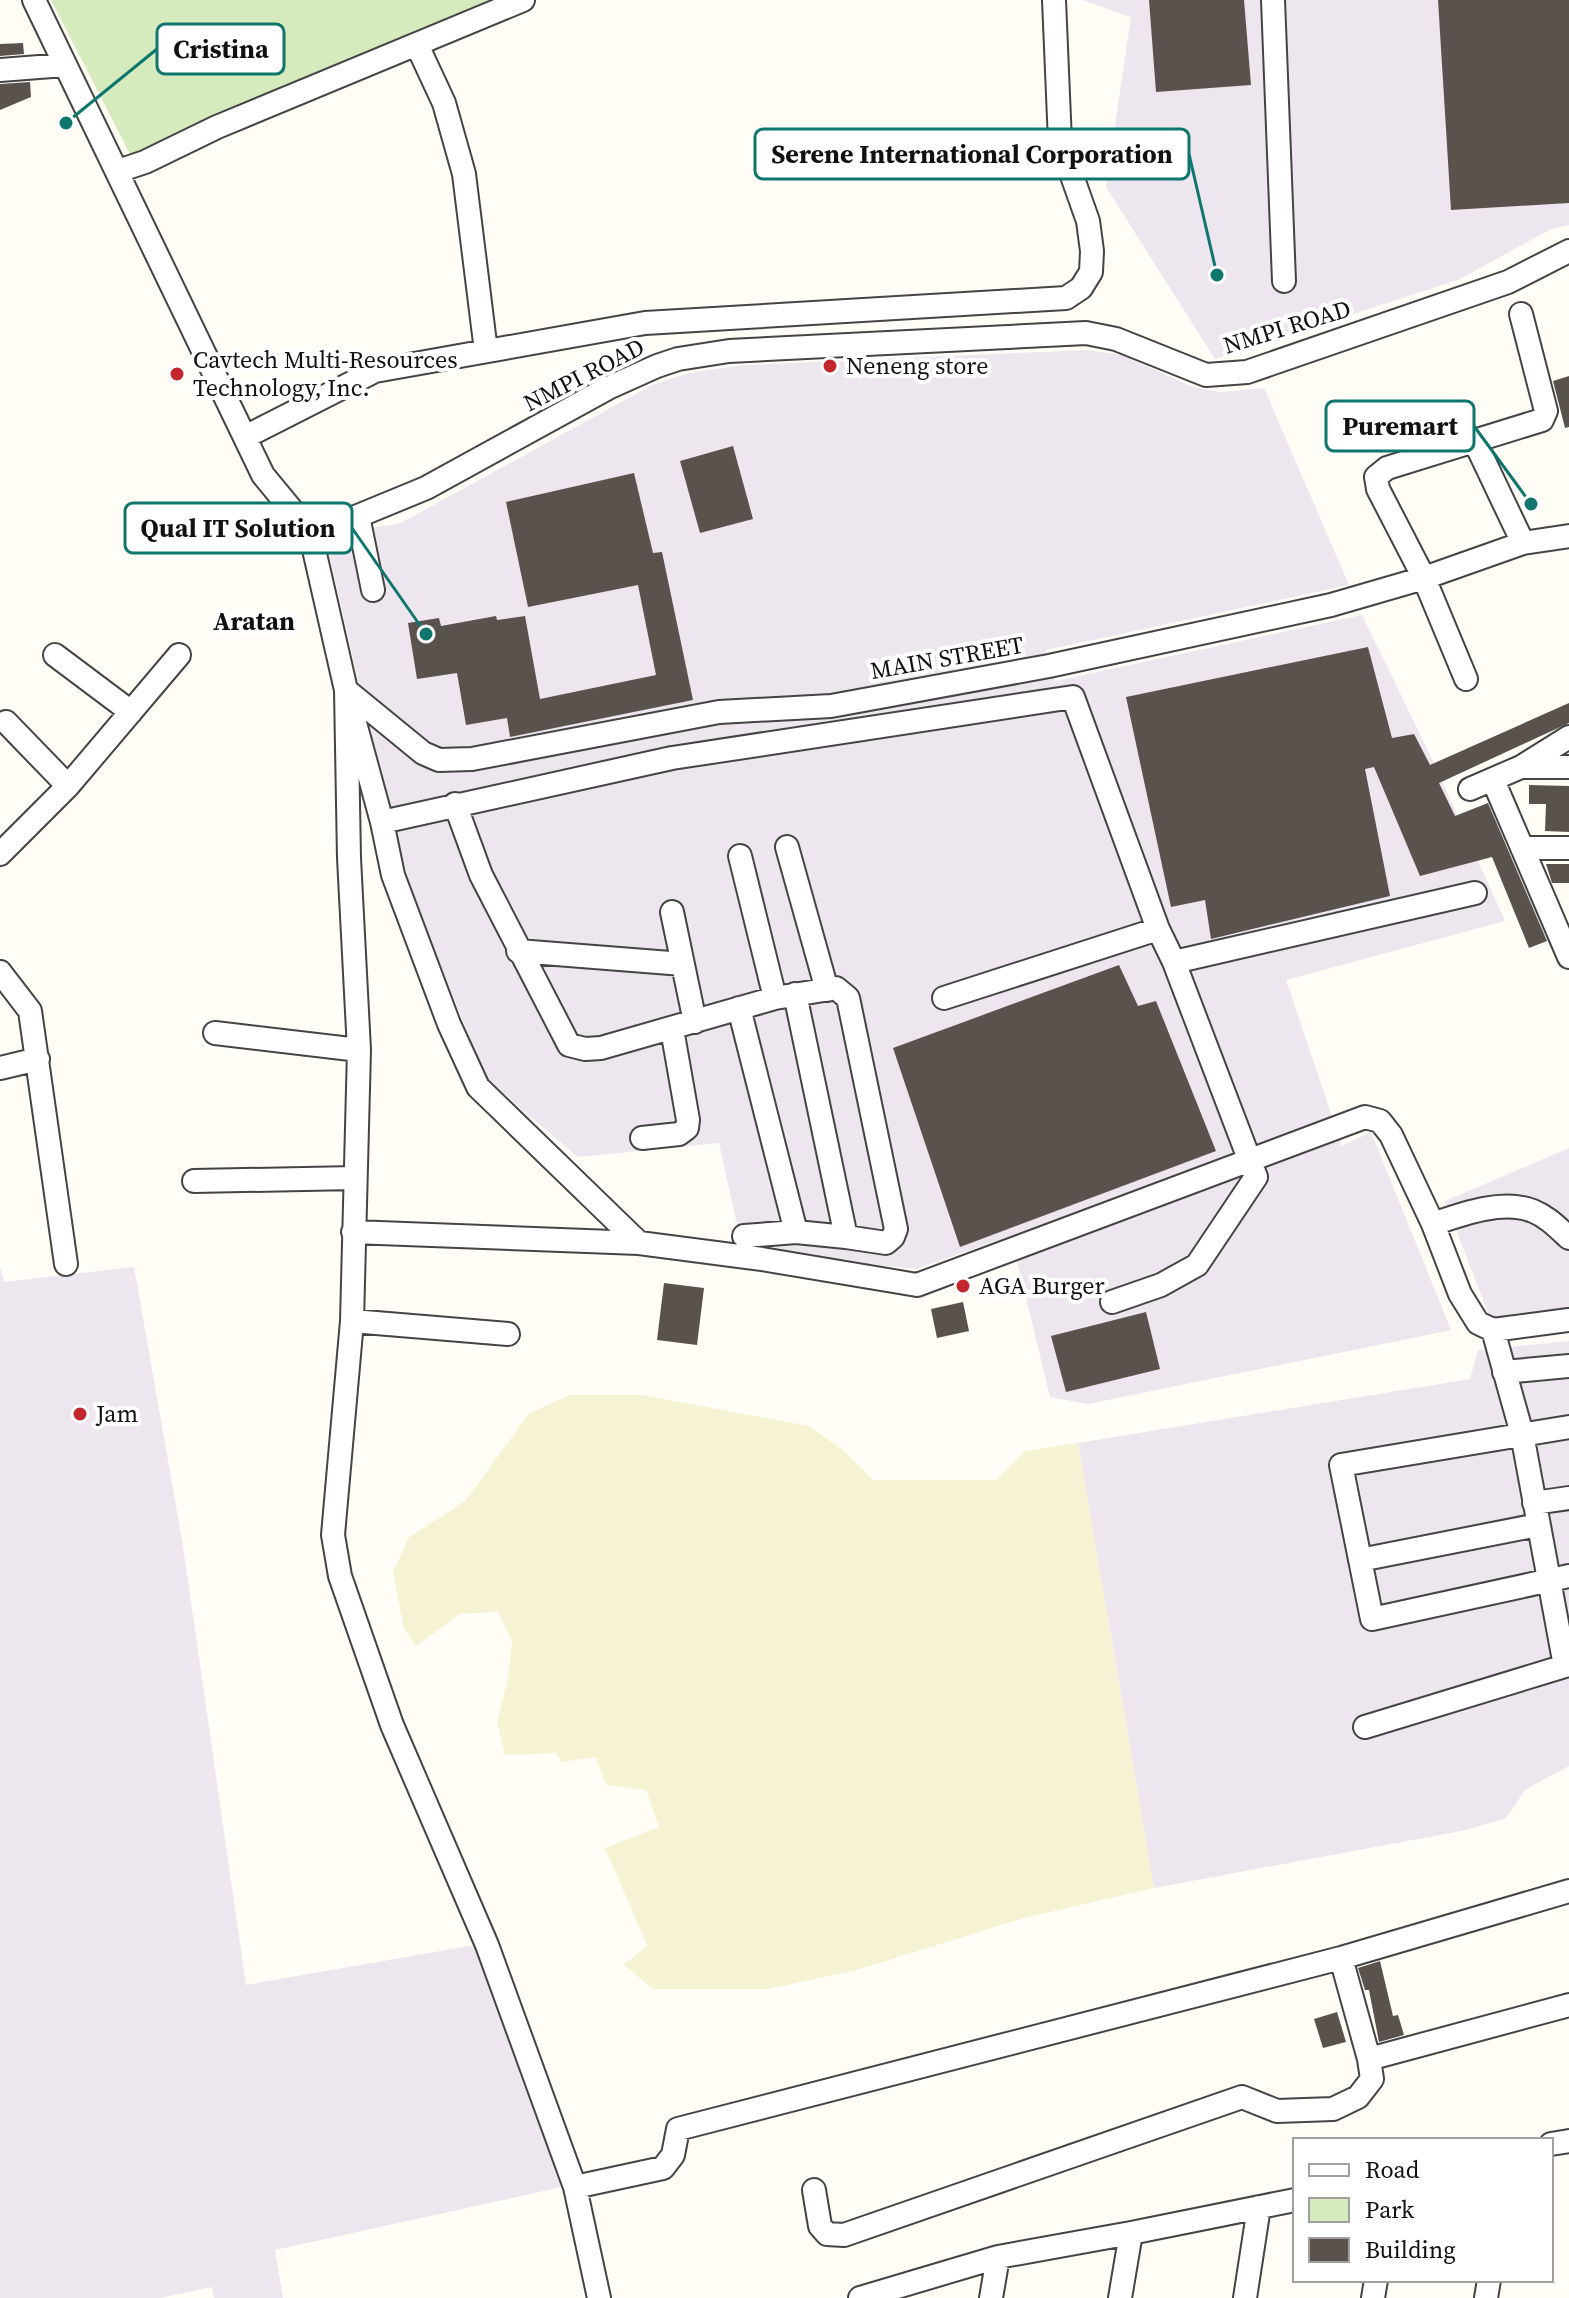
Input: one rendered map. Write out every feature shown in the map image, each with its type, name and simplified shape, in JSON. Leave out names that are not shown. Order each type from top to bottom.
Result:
[{"type":"street","points":[[34,0],[263,475],[310,532],[393,875],[449,1024],[478,1087],[639,1243]]},
{"type":"street","points":[[118,171],[523,0]]},
{"type":"street","points":[[245,437],[375,371],[645,323],[1066,298],[1081,288],[1091,272],[1092,251],[1088,221],[1060,142],[1054,0]]},
{"type":"street","points":[[1273,0],[1284,281]]},
{"type":"street","points":[[417,45],[444,103],[464,174],[486,351]]},
{"type":"street","points":[[0,70],[65,65]]},
{"type":"street","name":"NMPI ROAD","points":[[310,532],[426,488],[635,374],[678,359],[729,351],[838,344],[1086,333],[1116,339],[1206,375],[1226,375],[1247,372],[1508,282],[1569,251]]},
{"type":"street","points":[[1466,679],[1424,578],[1378,489],[1376,477],[1387,468],[1538,423],[1544,417],[1546,411],[1521,314]]},
{"type":"street","points":[[1474,440],[1523,543]]},
{"type":"street","points":[[358,516],[373,590]]},
{"type":"street","name":"MAIN STREET","points":[[346,690],[423,753],[439,760],[456,761],[719,712],[831,706],[1049,666],[1331,605],[1424,578],[1523,543],[1569,536]]},
{"type":"street","points":[[55,655],[131,712]]},
{"type":"street","points":[[0,854],[68,786],[179,655]]},
{"type":"street","points":[[346,690],[349,858],[359,1050],[352,1321],[333,1535],[340,1576],[392,1725],[487,1945],[575,2187],[599,2298]]},
{"type":"street","points":[[382,822],[672,758],[1073,697],[1158,929],[1174,962],[1256,1177],[1197,1265],[1161,1285],[1112,1302]]},
{"type":"street","points":[[6,722],[68,786]]},
{"type":"street","points":[[1470,789],[1521,767],[1569,737]]},
{"type":"street","points":[[1521,767],[1569,767]]},
{"type":"street","points":[[1493,780],[1522,848],[1562,924],[1569,957]]},
{"type":"street","points":[[455,804],[481,875],[569,1045],[585,1049],[601,1048],[785,996],[836,988],[848,998],[896,1229],[893,1237],[886,1243],[796,1232],[744,1236]]},
{"type":"street","points":[[787,847],[827,990]]},
{"type":"street","points":[[1522,848],[1569,848]]},
{"type":"street","points":[[740,856],[785,996],[846,1237]]},
{"type":"street","points":[[1174,962],[1475,893]]},
{"type":"street","points":[[672,912],[695,1022]]},
{"type":"street","points":[[944,998],[1158,929]]},
{"type":"street","points":[[518,951],[683,964]]},
{"type":"street","points":[[0,972],[30,1011],[66,1264]]},
{"type":"street","points":[[739,1008],[796,1232]]},
{"type":"street","points":[[642,1138],[679,1134],[687,1128],[672,1029]]},
{"type":"street","points":[[215,1033],[359,1050]]},
{"type":"street","points":[[0,1068],[38,1059]]},
{"type":"street","points":[[353,1232],[639,1243],[762,1259],[917,1285],[1365,1117],[1380,1121],[1391,1135],[1433,1224],[1460,1294],[1478,1323],[1493,1330],[1569,1320]]},
{"type":"street","points":[[194,1181],[355,1178]]},
{"type":"street","points":[[1433,1224],[1464,1213],[1513,1206],[1532,1210],[1550,1220],[1569,1238]]},
{"type":"street","points":[[352,1321],[508,1334]]},
{"type":"street","points":[[1365,1727],[1567,1666],[1559,1577],[1536,1514],[1522,1434],[1493,1330]]},
{"type":"street","points":[[1504,1372],[1569,1366]]},
{"type":"street","points":[[1559,1577],[1372,1619],[1341,1465],[1569,1427]]},
{"type":"street","points":[[1360,1560],[1536,1514],[1569,1498]]},
{"type":"street","points":[[575,2187],[663,2168],[673,2155],[678,2129],[1341,1958],[1569,1891]]},
{"type":"street","points":[[814,2190],[820,2226],[827,2234],[844,2235],[1242,2097],[1277,2111],[1333,2109],[1358,2097],[1372,2079],[1341,1958]]},
{"type":"street","points":[[1369,2059],[1569,2005]]},
{"type":"street","points":[[867,2296],[998,2257],[1293,2200]]},
{"type":"street","points":[[1245,2298],[1259,2207]]},
{"type":"street","points":[[1120,2298],[1131,2233]]},
{"type":"street","points":[[991,2298],[998,2257]]},
{"type":"shaded area","points":[[1082,0],[1569,0],[1569,225],[1551,229],[1458,280],[1215,359],[1106,187],[1131,17]]},
{"type":"shaded area","points":[[1086,350],[1122,355],[1193,387],[1220,392],[1264,388],[1349,585],[1046,650],[1055,681],[1362,615],[1432,759],[1505,921],[1286,980],[1342,1146],[1371,1132],[1451,1330],[1088,1404],[1050,1397],[1011,1236],[916,1269],[743,1252],[719,1143],[578,1157],[486,1079],[400,863],[325,536],[401,523],[652,385],[689,373],[744,365]]},
{"type":"shaded area","points":[[1569,1148],[1569,1310],[1490,1318],[1445,1201]]},
{"type":"shaded area","points":[[0,1267],[4,1282],[134,1267],[183,1546],[246,1985],[481,1944],[571,2185],[275,2250],[283,2298],[214,2298],[212,2287],[160,2298],[0,2298]]},
{"type":"shaded area","points":[[1569,1341],[1569,1766],[1526,1789],[1505,1819],[1461,1831],[1154,1888],[1078,1443],[1470,1379],[1478,1350]]},
{"type":"shaded area","points":[[569,1395],[642,1395],[809,1426],[843,1450],[873,1480],[996,1480],[1025,1451],[1078,1443],[1154,1888],[1024,1918],[857,1970],[768,1989],[653,1989],[624,1965],[647,1945],[605,1848],[659,1827],[646,1790],[606,1785],[596,1757],[562,1762],[556,1753],[505,1755],[497,1722],[508,1679],[512,1641],[498,1612],[460,1614],[416,1646],[404,1629],[393,1573],[408,1538],[465,1501],[529,1414]]},
{"type":"green space","points":[[51,0],[501,0],[131,156]]},
{"type":"building","points":[[1149,0],[1244,0],[1251,85],[1156,92]]},
{"type":"building","points":[[1438,0],[1569,0],[1569,203],[1451,210]]},
{"type":"building","points":[[23,43],[24,54],[0,56],[0,44]]},
{"type":"building","points":[[30,82],[31,97],[0,110],[0,84]]},
{"type":"building","points":[[1569,376],[1569,427],[1565,428],[1553,381]]},
{"type":"building","points":[[733,446],[753,519],[700,533],[680,461]]},
{"type":"building","points":[[634,473],[653,553],[662,552],[693,700],[510,737],[507,718],[466,725],[457,673],[417,679],[408,623],[439,618],[441,626],[496,616],[497,620],[525,616],[540,699],[656,675],[638,585],[528,607],[506,502]]},
{"type":"building","points":[[1368,647],[1392,738],[1414,734],[1430,765],[1569,703],[1569,723],[1439,783],[1455,816],[1488,803],[1547,941],[1529,948],[1492,857],[1420,876],[1374,767],[1365,769],[1390,896],[1211,939],[1205,900],[1171,907],[1126,697]]},
{"type":"building","points":[[1529,785],[1569,786],[1569,832],[1545,831],[1546,804],[1529,804]]},
{"type":"building","points":[[1546,864],[1569,864],[1569,883],[1552,883]]},
{"type":"building","points":[[1119,965],[1138,1006],[1156,1001],[1216,1151],[960,1247],[893,1048]]},
{"type":"building","points":[[664,1283],[704,1288],[697,1345],[657,1340]]},
{"type":"building","points":[[963,1302],[969,1331],[937,1338],[931,1309]]},
{"type":"building","points":[[1146,1312],[1160,1369],[1066,1392],[1051,1336]]},
{"type":"building","points":[[1380,1961],[1393,2016],[1398,2015],[1404,2035],[1379,2042],[1369,1990],[1365,1990],[1358,1968]]},
{"type":"building","points":[[1337,2012],[1346,2042],[1323,2048],[1314,2019]]},
{"type":"place","name":"Cristina","points":[[66,123]]},
{"type":"place","name":"Serene International Corporation","points":[[1217,275]]},
{"type":"place","name":"Neneng store","points":[[830,366]]},
{"type":"place","name":"Cavtech Multi-Resources Technology, Inc.","points":[[177,374]]},
{"type":"place","name":"Puremart","points":[[1531,504]]},
{"type":"place","name":"Qual IT Solution","points":[[426,634]]},
{"type":"place","name":"AGA Burger","points":[[963,1286]]},
{"type":"place","name":"Jam","points":[[80,1414]]},
{"type":"district","name":"Aratan","points":[[254,621]]}]
